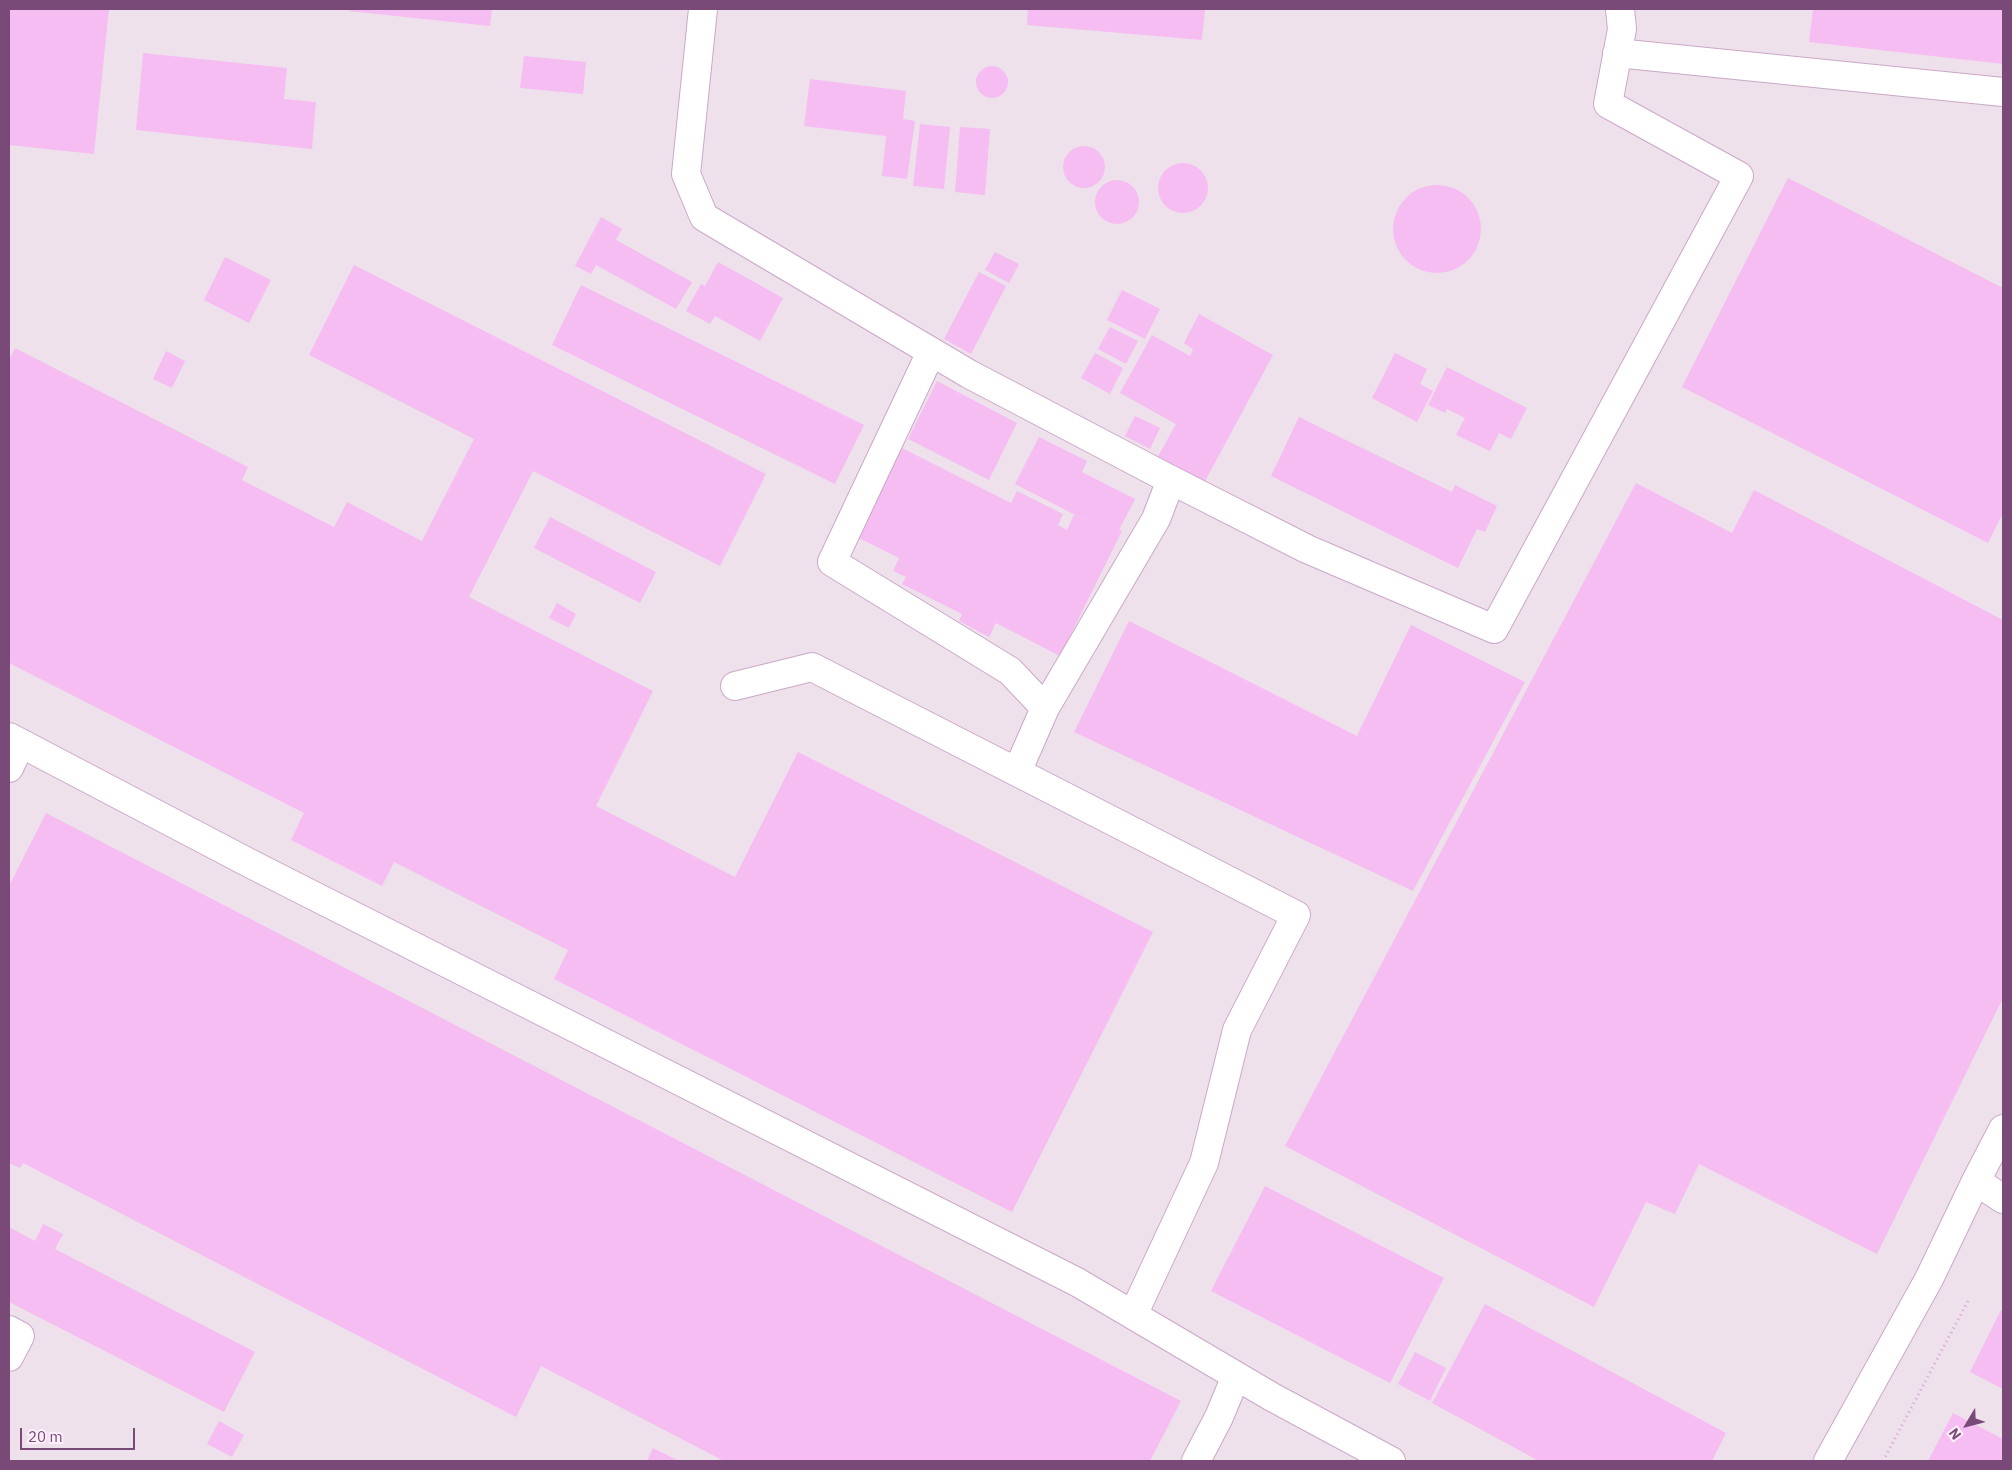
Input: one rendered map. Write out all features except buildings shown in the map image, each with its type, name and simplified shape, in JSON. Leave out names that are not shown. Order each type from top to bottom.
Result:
[{"type":"lane","points":[[703,9],[686,174],[704,217],[969,374],[1172,480],[1308,549],[1494,629],[1739,176],[1608,104],[1622,29],[1620,9]]},
{"type":"lane","points":[[1618,53],[2003,92]]},
{"type":"lane","points":[[931,352],[832,562],[1010,671],[1045,708]]},
{"type":"lane","points":[[1017,772],[1045,708],[1156,519],[1172,480]]},
{"type":"lane","points":[[735,686],[812,667],[1296,915],[1237,1030],[1204,1163],[1132,1316]]},
{"type":"lane","points":[[9,768],[15,740],[253,865],[1077,1282],[1236,1376],[1391,1461]]},
{"type":"lane","points":[[1828,1461],[1929,1279],[2003,1129]]},
{"type":"lane","points":[[1976,1181],[2003,1199]]},
{"type":"lane","points":[[9,1330],[20,1336],[9,1357]]},
{"type":"lane","points":[[1196,1461],[1219,1417],[1236,1376]]},
{"type":"path","points":[[1883,1461],[1968,1301]]},
{"type":"path","points":[[1790,1461],[1792,1457]]},
{"type":"shaded area","points":[[9,9],[2003,9],[2003,1461],[9,1461]]}]
